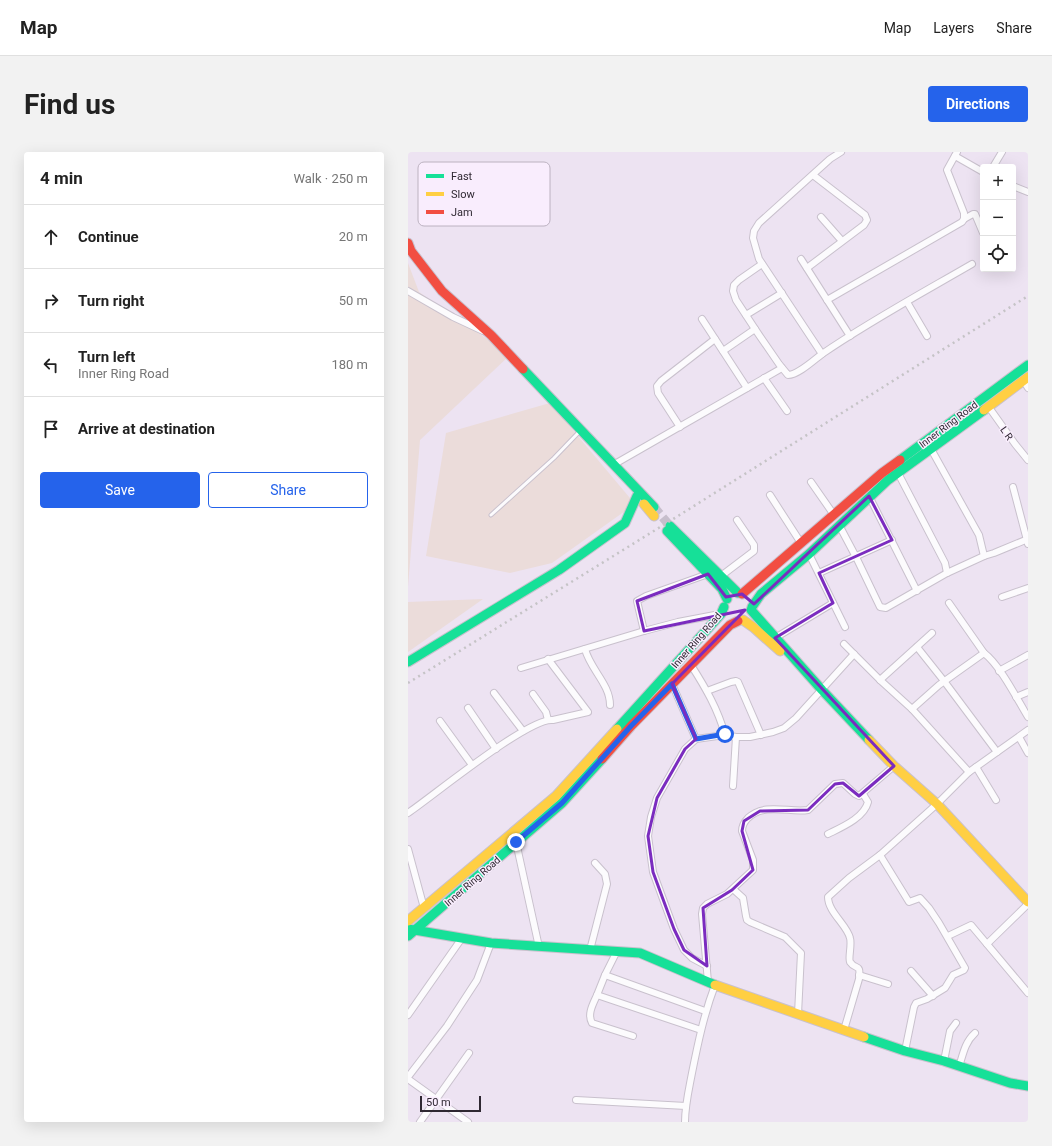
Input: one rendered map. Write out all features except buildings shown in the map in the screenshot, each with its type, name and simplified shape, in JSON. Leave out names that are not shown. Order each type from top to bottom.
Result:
[{"type":"street","points":[[822,354],[759,259],[753,238],[754,231],[759,224],[830,159],[841,152]]},
{"type":"street","points":[[995,164],[1002,152]]},
{"type":"street","points":[[964,219],[964,213],[947,170],[956,154],[980,170]]},
{"type":"street","points":[[807,268],[864,225],[867,219],[865,215],[843,197],[813,175]]},
{"type":"street","points":[[1016,187],[1028,192]]},
{"type":"street","points":[[827,300],[962,222],[964,219],[973,214],[975,214],[980,226]]},
{"type":"street","points":[[821,217],[842,241]]},
{"type":"street","points":[[408,243],[412,251],[442,291],[491,335],[582,430],[654,511],[637,496],[582,430]]},
{"type":"street","points":[[801,259],[850,336]]},
{"type":"street","points":[[762,264],[739,280],[734,285],[733,291],[755,329],[788,375],[791,375],[850,336],[972,264]]},
{"type":"street","points":[[408,292],[491,335]]},
{"type":"street","points":[[746,315],[782,292]]},
{"type":"street","points":[[907,302],[927,336]]},
{"type":"street","points":[[702,319],[747,388]]},
{"type":"street","points":[[723,351],[755,329]]},
{"type":"street","points":[[680,427],[658,392],[657,386],[660,381],[715,338]]},
{"type":"street","name":"Inner Ring Road","points":[[740,594],[882,473],[1028,365]]},
{"type":"street","points":[[613,465],[782,368]]},
{"type":"street","points":[[764,378],[787,411]]},
{"type":"street","name":"Inner Ring Road","points":[[752,609],[761,594],[809,554],[869,496],[988,406],[1026,382]]},
{"type":"street","name":"L R","points":[[988,406],[1028,460]]},
{"type":"street","points":[[930,449],[979,535],[984,556]]},
{"type":"street","points":[[898,473],[945,563],[947,573]]},
{"type":"street","points":[[811,482],[834,515]]},
{"type":"street","points":[[839,524],[880,607],[886,608],[947,573],[984,556],[1028,541],[1013,487]]},
{"type":"street","points":[[770,495],[801,543]]},
{"type":"street","points":[[408,662],[559,570],[625,523],[637,496]]},
{"type":"street","points":[[869,496],[917,591]]},
{"type":"street","points":[[721,576],[754,551],[754,545],[737,520]]},
{"type":"street","points":[[820,687],[753,626],[730,618],[726,615],[722,589],[668,528],[740,594],[748,598],[752,609],[775,638],[894,766],[937,804],[1028,903],[987,944]]},
{"type":"street","points":[[819,574],[892,540]]},
{"type":"street","points":[[809,554],[845,627]]},
{"type":"street","points":[[644,631],[637,601],[646,596],[708,574]]},
{"type":"street","points":[[1002,597],[1028,588]]},
{"type":"street","points":[[521,668],[724,607],[730,596],[740,594]]},
{"type":"street","points":[[775,638],[833,602]]},
{"type":"street","points":[[949,603],[984,653],[991,659],[1028,717]]},
{"type":"street","name":"Inner Ring Road","points":[[408,922],[556,796],[724,607]]},
{"type":"street","points":[[741,621],[750,614],[752,609]]},
{"type":"street","name":"Inner Ring Road","points":[[410,932],[562,803],[631,726],[690,665],[730,625],[741,621]]},
{"type":"street","points":[[880,680],[932,633]]},
{"type":"street","points":[[844,644],[912,709],[969,772]]},
{"type":"street","points":[[917,647],[997,752]]},
{"type":"street","points":[[585,649],[588,658],[606,688],[610,698],[610,705]]},
{"type":"street","points":[[912,709],[944,681],[984,653]]},
{"type":"street","points":[[707,966],[692,958],[684,950],[674,929],[653,872],[648,836],[651,817],[657,798],[685,749],[696,739],[725,734],[736,737],[750,737],[784,728],[796,718],[820,687],[854,654]]},
{"type":"street","points":[[999,671],[1028,655]]},
{"type":"street","points":[[408,814],[472,765],[523,731],[548,720],[588,712],[548,659]]},
{"type":"street","points":[[690,665],[707,691],[725,734]]},
{"type":"street","points":[[707,691],[731,682],[738,682],[761,735]]},
{"type":"street","points":[[672,684],[696,739]]},
{"type":"street","points":[[1016,697],[1028,692]]},
{"type":"street","points":[[494,693],[523,731]]},
{"type":"street","points":[[533,694],[546,712],[548,720]]},
{"type":"street","points":[[468,708],[496,749]]},
{"type":"street","points":[[440,721],[472,765]]},
{"type":"street","points":[[844,1030],[860,970],[858,967],[850,963],[849,960],[852,945],[850,935],[834,911],[828,897],[849,878],[880,855],[937,804],[969,772],[1028,730]]},
{"type":"street","points":[[733,786],[736,737]]},
{"type":"street","points":[[1019,737],[1028,753]]},
{"type":"street","points":[[685,1122],[686,1106],[711,984],[707,966],[702,914],[703,908],[707,904],[728,894],[753,870],[754,865],[742,831],[742,826],[750,816],[760,811],[774,809],[808,810],[834,784],[843,783],[859,796],[894,766]]},
{"type":"street","points":[[976,767],[996,800]]},
{"type":"street","points":[[828,834],[852,822],[862,811],[868,804],[863,794]]},
{"type":"street","points":[[516,842],[539,947]]},
{"type":"street","points":[[408,849],[424,908]]},
{"type":"street","points":[[880,855],[909,902],[920,898],[929,908],[948,936],[964,964],[965,969],[953,975],[948,986],[927,1000],[916,1003],[905,1051]]},
{"type":"street","points":[[590,950],[606,884],[604,874],[595,863]]},
{"type":"street","points":[[733,889],[742,898],[747,920],[785,937],[801,953],[798,1014]]},
{"type":"street","points":[[948,936],[971,925],[1028,993]]},
{"type":"street","points":[[410,932],[491,943],[640,953],[711,984],[905,1051],[1028,1086]]},
{"type":"street","points":[[408,1015],[462,938]]},
{"type":"street","points":[[468,1122],[408,1078],[447,1026],[477,980],[491,943]]},
{"type":"street","points":[[617,952],[605,975],[590,1013],[590,1018],[592,1023],[633,1036]]},
{"type":"street","points":[[911,971],[933,996]]},
{"type":"street","points":[[605,975],[705,1011]]},
{"type":"street","points":[[859,975],[888,984]]},
{"type":"street","points":[[597,995],[701,1030]]},
{"type":"street","points":[[944,1061],[950,1031],[956,1023]]},
{"type":"street","points":[[959,1067],[966,1043],[975,1033]]},
{"type":"street","points":[[420,1122],[469,1053]]},
{"type":"street","points":[[576,1100],[686,1106]]},
{"type":"lane","points":[[492,515],[582,430]]},
{"type":"highlighted area","points":[[869,496],[892,540],[819,573],[833,603],[775,638],[894,766],[859,796],[843,783],[835,784],[808,810],[760,811],[744,821],[742,831],[753,870],[732,890],[703,908],[707,966],[684,950],[674,929],[653,872],[648,836],[657,798],[685,749],[696,739],[672,684],[745,610],[644,631],[637,601],[708,574],[726,597],[742,594],[754,604]]},
{"type":"shaded area","points":[[408,263],[419,292],[510,355],[420,440],[408,587]]},
{"type":"shaded area","points":[[550,403],[635,504],[552,563],[510,573],[426,556],[446,433]]},
{"type":"shaded area","points":[[483,599],[408,652],[408,602]]},
{"type":"tunnel","points":[[654,507],[670,526]]},
{"type":"railway","points":[[408,683],[678,516],[1028,296]]},
{"type":"traffic: fast","points":[[900,460],[1028,365]]},
{"type":"traffic: fast","points":[[523,369],[654,507]]},
{"type":"traffic: fast","points":[[752,607],[761,594],[809,554],[888,480],[984,410]]},
{"type":"traffic: fast","points":[[408,662],[559,570],[625,523],[637,496]]},
{"type":"traffic: fast","points":[[670,526],[738,593]]},
{"type":"traffic: fast","points":[[667,531],[722,589],[727,599]]},
{"type":"traffic: fast","points":[[617,729],[721,614],[724,607]]},
{"type":"traffic: fast","points":[[751,610],[869,740]]},
{"type":"traffic: fast","points":[[408,936],[562,803],[602,759]]},
{"type":"traffic: fast","points":[[408,929],[491,943],[640,953],[715,985]]},
{"type":"traffic: fast","points":[[864,1037],[1010,1083],[1028,1086]]},
{"type":"traffic: slow","points":[[984,410],[1028,377]]},
{"type":"traffic: slow","points":[[644,504],[654,516]]},
{"type":"traffic: slow","points":[[743,620],[780,651]]},
{"type":"traffic: slow","points":[[408,921],[556,796],[617,729]]},
{"type":"traffic: slow","points":[[869,740],[894,766],[937,804],[1028,902]]},
{"type":"traffic: slow","points":[[715,985],[864,1037]]},
{"type":"traffic: jam","points":[[408,243],[411,251],[442,291],[491,335],[523,369]]},
{"type":"traffic: jam","points":[[742,594],[882,473],[900,460]]},
{"type":"traffic: jam","points":[[602,759],[631,726],[730,625],[738,621]]},
{"type":"route","points":[[516,842],[562,803],[631,726],[672,684],[696,739],[725,734]]}]
